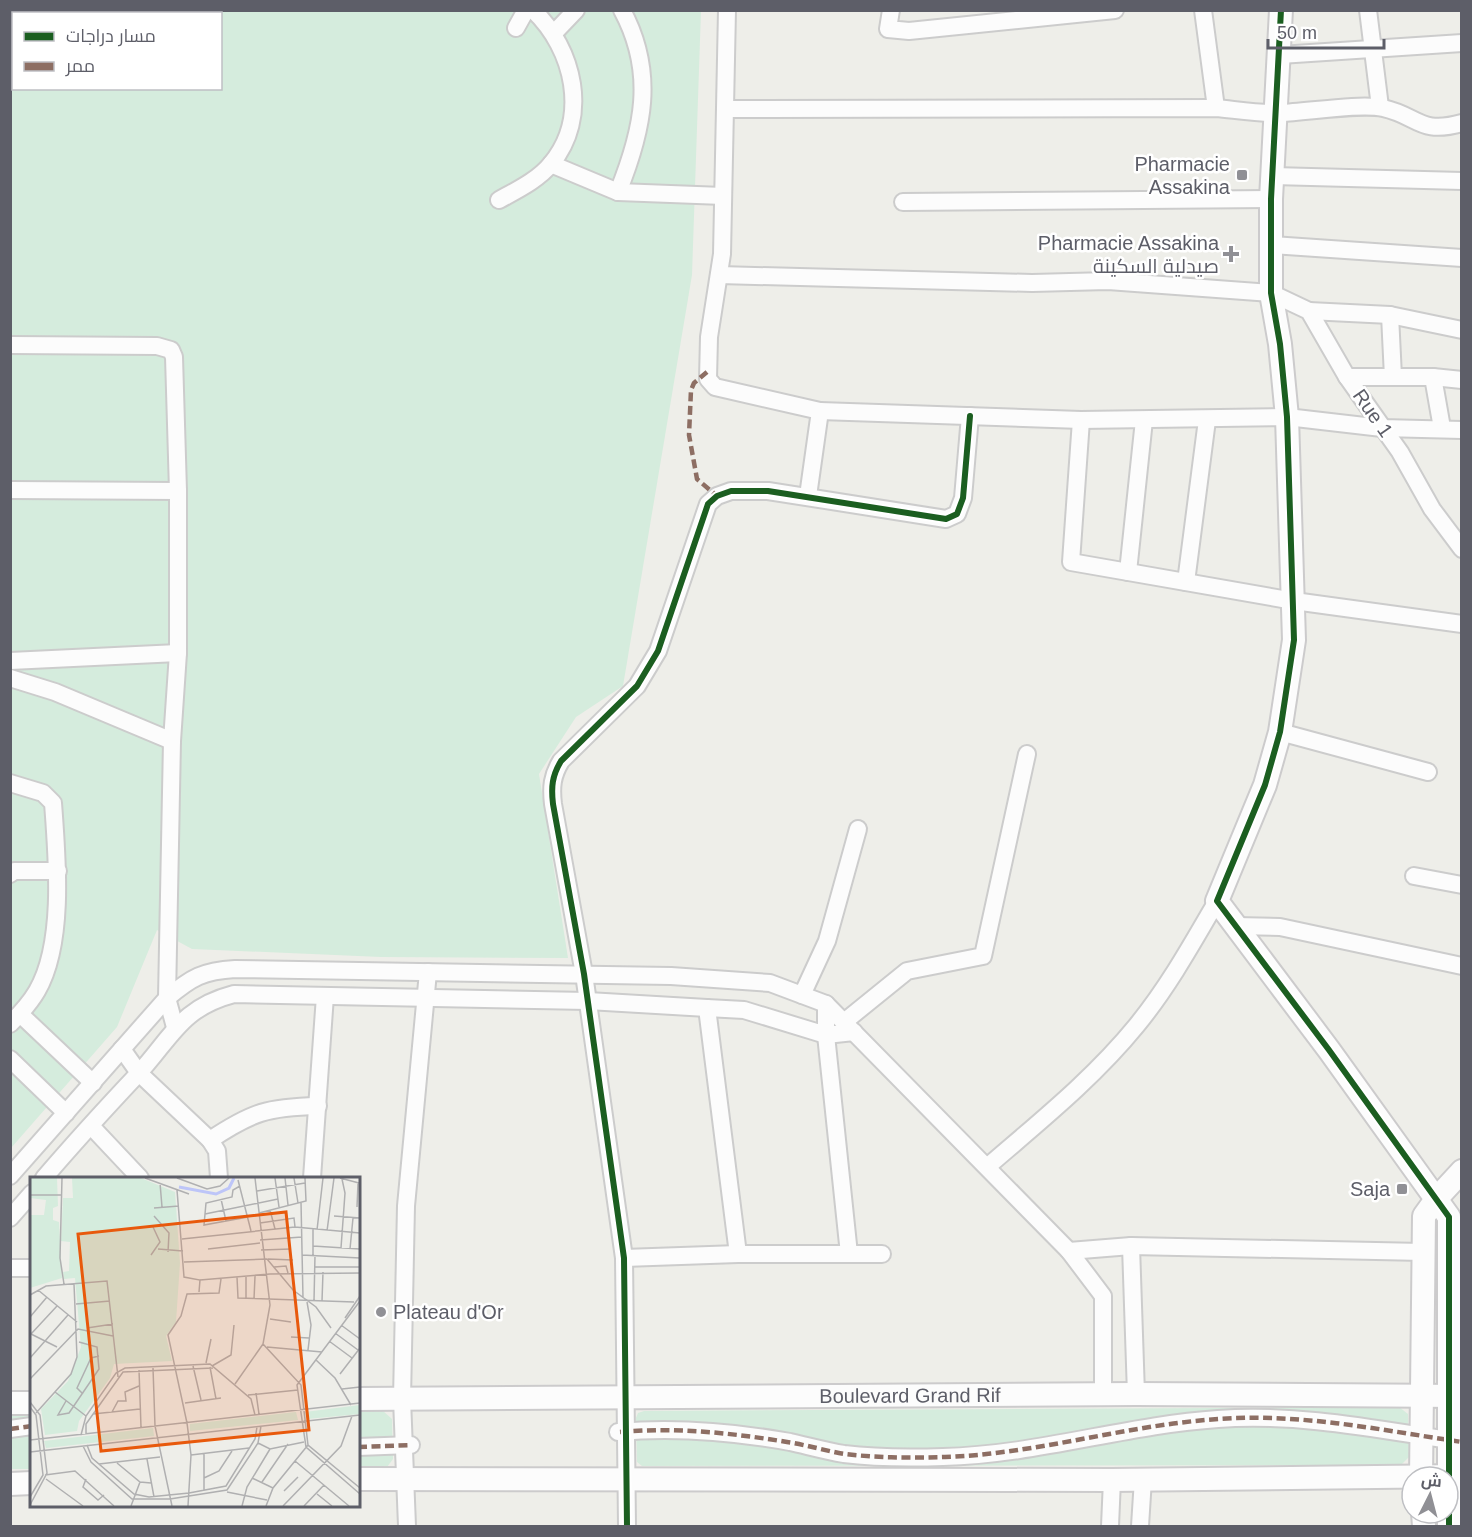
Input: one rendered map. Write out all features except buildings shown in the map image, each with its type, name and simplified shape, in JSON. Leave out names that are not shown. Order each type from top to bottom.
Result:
[{"type":"street","points":[[516,28],[526,10]]},
{"type":"street","points":[[499,200],[526,186],[551,164],[565,141],[574,94],[570,70],[554,33],[533,10]]},
{"type":"street","points":[[554,33],[576,10]]},
{"type":"street","points":[[618,192],[640,133],[644,102],[641,62],[622,10]]},
{"type":"street","points":[[727,10],[726,109],[719,275],[709,337],[707,372],[710,384],[715,387],[820,411],[1081,420],[1207,420],[1287,417],[1382,428],[1461,430]]},
{"type":"street","points":[[891,10],[888,29],[895,31],[1048,14],[1115,10]]},
{"type":"street","points":[[1203,10],[1216,108]]},
{"type":"street","points":[[987,1167],[1082,1084],[1137,1025],[1183,960],[1217,902],[1265,785],[1280,732],[1294,640],[1287,417],[1280,344],[1271,293],[1272,188],[1278,113],[1281,10]]},
{"type":"street","points":[[1368,10],[1375,47],[1380,107]]},
{"type":"street","points":[[1280,55],[1461,43]]},
{"type":"street","points":[[726,109],[1216,108],[1278,113],[1380,107],[1399,113],[1419,125],[1435,129],[1461,123]]},
{"type":"street","points":[[551,164],[618,192],[723,196]]},
{"type":"street","points":[[903,202],[1461,181]]},
{"type":"street","points":[[1272,245],[1461,258]]},
{"type":"street","points":[[719,275],[1032,283],[1108,281],[1271,293],[1309,311],[1390,315],[1461,330]]},
{"type":"street","name":"Rue 1","points":[[1309,311],[1347,377],[1400,452],[1432,509],[1461,549]]},
{"type":"street","points":[[1390,315],[1393,377]]},
{"type":"street","points":[[10,345],[157,346],[171,350],[174,357],[178,491],[178,653],[171,741],[167,998],[175,1027]]},
{"type":"street","points":[[1347,377],[1433,377],[1461,380]]},
{"type":"street","points":[[1433,377],[1442,428]]},
{"type":"street","points":[[808,496],[820,411]]},
{"type":"street","points":[[627,1527],[627,1478],[622,1432],[627,1399],[624,1258],[584,974],[553,804],[551,785],[554,773],[561,761],[637,686],[658,651],[708,504],[717,496],[731,491],[768,491],[946,519],[957,514],[963,498],[970,416]]},
{"type":"street","points":[[1081,420],[1071,562],[1294,601],[1461,624]]},
{"type":"street","points":[[1128,572],[1144,420]]},
{"type":"street","points":[[1186,582],[1207,420]]},
{"type":"street","points":[[10,490],[178,491]]},
{"type":"street","points":[[10,661],[178,653]]},
{"type":"street","points":[[10,678],[55,692],[171,741]]},
{"type":"street","points":[[1280,732],[1428,772]]},
{"type":"street","points":[[46,1177],[139,1073],[175,1027],[203,1006],[234,994],[588,1001],[744,1010],[826,1035],[849,1027],[907,971],[983,956],[1027,754]]},
{"type":"street","points":[[10,783],[43,793],[53,803],[58,871],[51,956],[37,990],[15,1019],[93,1083]]},
{"type":"street","points":[[802,995],[827,941],[858,829]]},
{"type":"street","points":[[10,874],[58,871]]},
{"type":"street","points":[[1414,876],[1461,885]]},
{"type":"street","points":[[1217,902],[1449,1217],[1455,1396],[1455,1441],[1450,1465]]},
{"type":"street","points":[[1236,926],[1281,927],[1461,966]]},
{"type":"street","points":[[10,1176],[167,998],[192,977],[212,970],[584,974],[770,983],[826,1004],[1069,1251],[1103,1296],[1103,1394]]},
{"type":"street","points":[[407,1527],[405,1479],[407,1445],[402,1399],[406,1206],[428,972]]},
{"type":"street","points":[[312,1177],[325,996]]},
{"type":"street","points":[[826,1004],[826,1035],[849,1254]]},
{"type":"street","points":[[707,1008],[738,1254]]},
{"type":"street","points":[[122,1049],[139,1073],[210,1140],[217,1151],[219,1177]]},
{"type":"street","points":[[10,1059],[66,1113]]},
{"type":"street","points":[[210,1140],[259,1111],[281,1107],[318,1106]]},
{"type":"street","points":[[91,1126],[138,1177]]},
{"type":"street","points":[[1421,1465],[1424,1216],[1461,1171]]},
{"type":"street","points":[[10,1218],[30,1195]]},
{"type":"street","points":[[1069,1251],[1131,1246],[1423,1252]]},
{"type":"street","points":[[1131,1246],[1136,1394]]},
{"type":"street","points":[[624,1258],[738,1254],[882,1254]]},
{"type":"street","points":[[10,1268],[30,1269]]},
{"type":"street","name":"Boulevard Grand Rif","points":[[360,1399],[1103,1394],[1455,1396]]},
{"type":"street","points":[[10,1403],[30,1403]]},
{"type":"street","points":[[622,1432],[672,1430],[732,1433],[844,1454],[934,1457],[993,1454],[1060,1444],[1144,1427],[1218,1419],[1285,1417],[1420,1434],[1455,1441]]},
{"type":"street","points":[[10,1429],[30,1426]]},
{"type":"street","points":[[360,1447],[407,1445]]},
{"type":"street","points":[[360,1479],[1112,1480],[1400,1477]]},
{"type":"street","points":[[1140,1527],[1143,1479]]},
{"type":"street","points":[[1110,1527],[1112,1480]]},
{"type":"street","points":[[10,1484],[30,1484]]},
{"type":"green space","points":[[11,11],[701,11],[692,275],[623,686],[576,717],[539,774],[568,958],[381,957],[192,949],[157,930],[117,1027],[11,1148]]},
{"type":"green space","points":[[1399,1407],[1408,1414],[1409,1457],[1401,1465],[642,1466],[637,1462],[636,1418],[638,1413],[644,1411]]},
{"type":"green space","points":[[360,1411],[383,1411],[392,1419],[393,1459],[387,1467],[360,1467]]},
{"type":"green space","points":[[10,1412],[30,1412],[30,1469],[11,1469]]},
{"type":"marked path","points":[[707,372],[694,383],[691,390],[689,435],[697,479],[717,496]]},
{"type":"marked path","points":[[620,1432],[662,1430],[725,1434],[794,1443],[845,1454],[908,1458],[1014,1451],[1184,1422],[1249,1418],[1310,1420],[1462,1442]]},
{"type":"marked path","points":[[10,1429],[30,1426]]},
{"type":"marked path","points":[[360,1447],[411,1445]]},
{"type":"cycle path","points":[[1281,10],[1271,199],[1271,293],[1280,344],[1287,417],[1294,640],[1280,732],[1265,785],[1217,901],[1329,1050],[1449,1217],[1449,1526]]},
{"type":"cycle path","points":[[627,1526],[624,1258],[584,974],[553,804],[554,777],[561,761],[637,686],[658,651],[708,504],[717,496],[731,491],[768,491],[946,519],[957,514],[963,498],[970,416]]},
{"type":"place","name":"Pharmacie Assakina","points":[[1242,175]]},
{"type":"place","name":"Pharmacie Assakina صيدلية السكينة","points":[[1231,254]]},
{"type":"place","name":"Saja","points":[[1402,1189]]},
{"type":"place","name":"Plateau d'Or","points":[[381,1312]]}]
